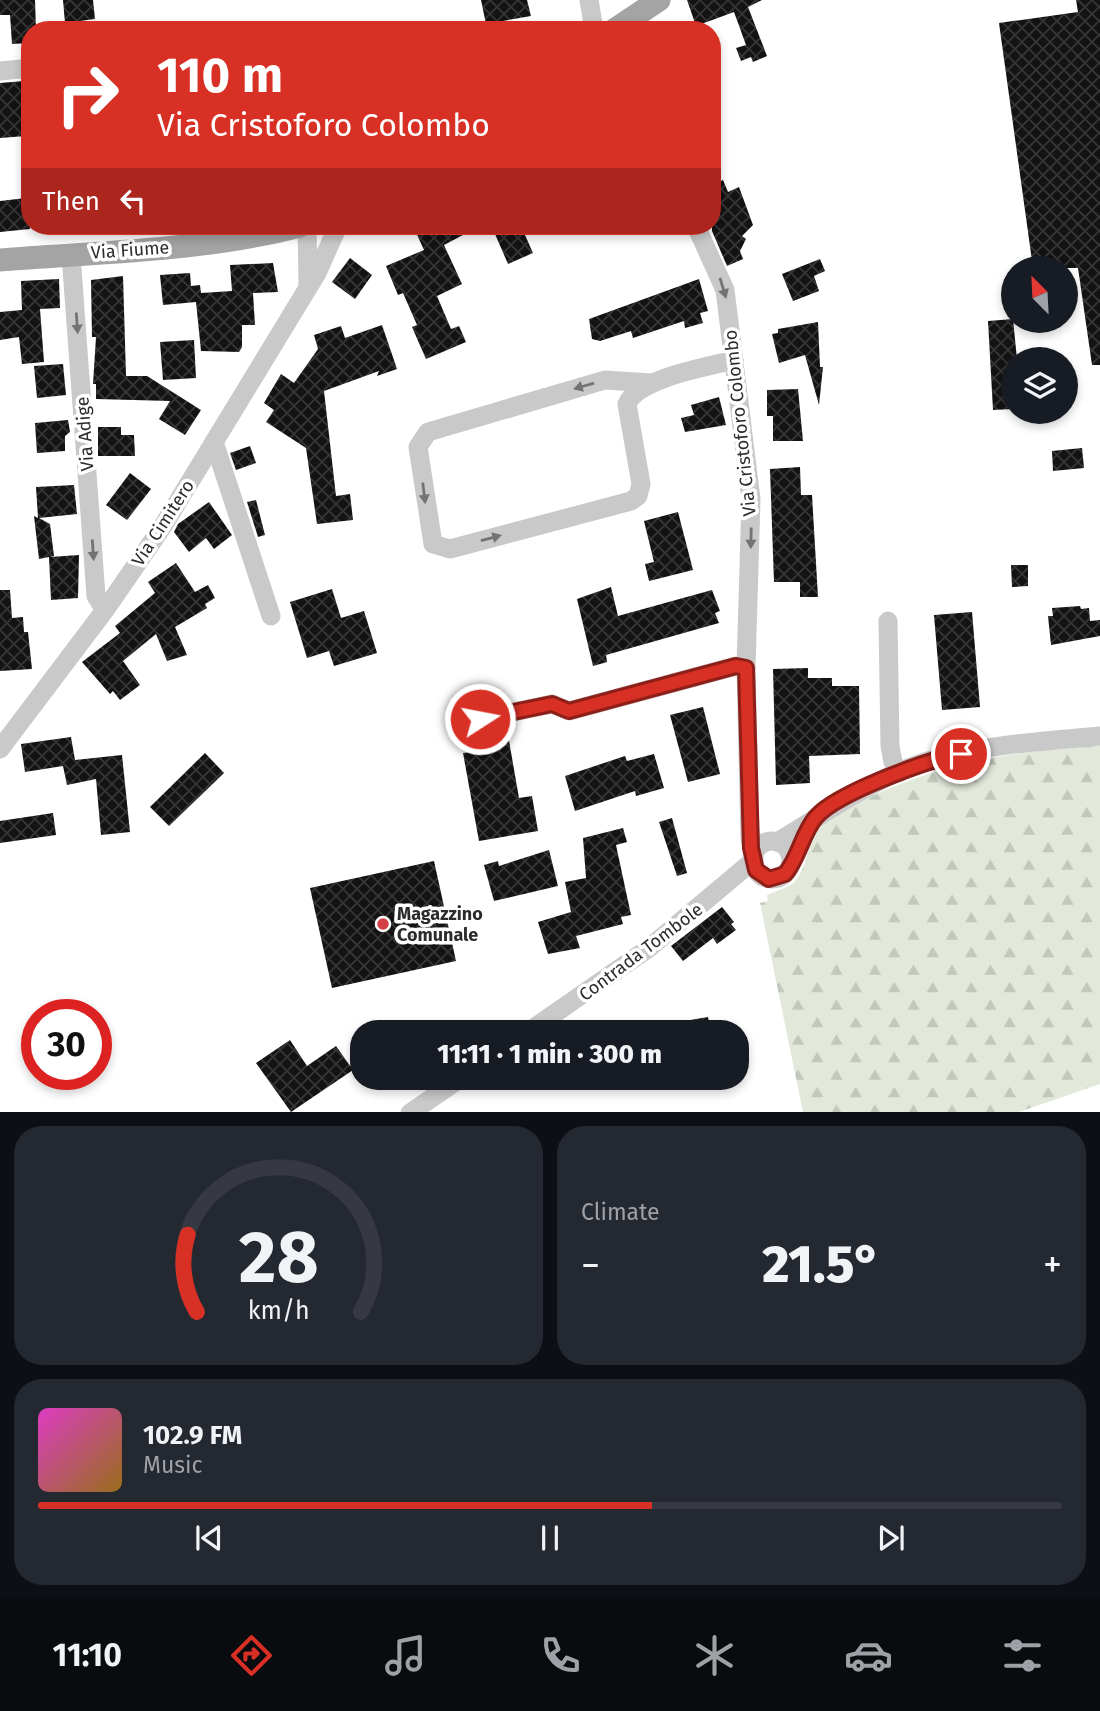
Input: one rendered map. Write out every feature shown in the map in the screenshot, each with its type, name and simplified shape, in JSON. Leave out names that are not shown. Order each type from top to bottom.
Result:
[{"type":"main road","points":[[628,21],[659,0]]},
{"type":"main road","name":"Via Fiume","points":[[0,260],[238,240],[260,235]]},
{"type":"street","points":[[589,0],[592,21]]},
{"type":"street","points":[[0,71],[21,69]]},
{"type":"street","name":"Via Cimitero","points":[[308,285],[309,235]]},
{"type":"street","name":"Via Cimitero","points":[[0,749],[105,610],[214,442],[335,235]]},
{"type":"street","name":"Via Cristoforo Colombo","points":[[700,235],[725,290],[751,499],[746,668],[749,821],[754,858]]},
{"type":"street","name":"Via Adige","points":[[71,255],[96,596],[105,610]]},
{"type":"street","points":[[627,404],[638,390],[652,383],[734,359]]},
{"type":"street","points":[[616,379],[627,404],[641,484],[638,496],[631,501],[450,549],[433,544],[418,447],[428,432],[616,379],[652,383]]},
{"type":"street","points":[[214,442],[271,616]]},
{"type":"street","points":[[888,621],[890,746],[892,762],[899,773]]},
{"type":"street","points":[[456,724],[552,704],[569,711],[736,666],[746,668]]},
{"type":"street","points":[[817,815],[785,874],[769,879],[760,874],[754,858],[761,845],[775,842],[817,815],[836,803],[899,773],[938,758],[996,747],[1100,736]]},
{"type":"street","points":[[749,821],[790,853],[791,864]]},
{"type":"street","name":"Contrada Tombole","points":[[546,1020],[607,979],[717,893],[754,858]]},
{"type":"street","name":"Contrada Tombole","points":[[717,893],[747,882],[769,879]]},
{"type":"street","points":[[410,1112],[443,1090]]},
{"type":"green space","points":[[1100,744],[1100,1084],[1019,1112],[803,1112],[760,903],[768,901],[767,895],[795,881],[817,830],[851,805],[937,771],[989,758]]},
{"type":"building","points":[[0,0],[35,0],[36,21],[21,21],[21,44],[12,44],[10,15],[0,15]]},
{"type":"building","points":[[63,0],[93,0],[95,19],[65,21]]},
{"type":"building","points":[[481,0],[527,0],[531,16],[485,21]]},
{"type":"building","points":[[687,0],[762,0],[748,7],[767,56],[753,62],[751,57],[741,61],[736,48],[746,45],[734,12],[710,21],[694,21]]},
{"type":"building","points":[[1076,0],[1100,0],[1100,365],[1092,365],[1078,256],[1031,256],[999,23],[1078,12]]},
{"type":"building","points":[[21,81],[21,136],[0,138],[0,83]]},
{"type":"building","points":[[723,180],[728,192],[739,187],[753,225],[742,236],[746,239],[740,251],[743,259],[727,266],[714,235],[721,235]]},
{"type":"building","points":[[21,199],[21,230],[0,232],[0,201]]},
{"type":"building","points":[[417,235],[463,235],[444,245],[462,284],[437,296],[451,329],[459,326],[466,342],[426,359],[412,327],[417,325],[403,293],[398,295],[386,266],[424,250]]},
{"type":"building","points":[[495,235],[525,235],[533,253],[508,264]]},
{"type":"building","points":[[350,258],[372,275],[355,299],[332,282]]},
{"type":"building","points":[[820,259],[825,271],[814,276],[819,291],[793,301],[782,274]]},
{"type":"building","points":[[273,263],[278,292],[253,293],[255,325],[242,325],[242,347],[239,352],[201,351],[196,302],[163,305],[160,275],[190,273],[191,286],[200,285],[201,293],[232,291],[230,265]]},
{"type":"building","points":[[123,276],[126,376],[147,376],[201,410],[185,435],[159,419],[170,401],[96,399],[96,384],[93,384],[96,337],[92,337],[91,280]]},
{"type":"building","points":[[59,279],[60,308],[40,309],[44,362],[22,364],[19,337],[0,340],[0,312],[22,310],[21,281]]},
{"type":"building","points":[[699,279],[708,311],[700,313],[703,323],[685,328],[684,321],[633,338],[631,331],[600,341],[592,339],[589,319]]},
{"type":"building","points":[[1001,320],[1001,333],[1014,333],[1016,347],[1001,347],[1001,410],[993,410],[988,321]]},
{"type":"building","points":[[818,322],[820,367],[823,367],[819,405],[805,355],[779,363],[772,334],[778,333],[778,329]]},
{"type":"building","points":[[382,325],[397,369],[377,376],[379,371],[324,391],[336,496],[350,494],[353,520],[317,524],[306,448],[266,422],[274,410],[264,403],[281,374],[294,383],[318,349],[314,335],[341,326],[345,338]]},
{"type":"building","points":[[194,340],[196,378],[163,380],[160,342]]},
{"type":"building","points":[[63,364],[66,395],[37,398],[34,366]]},
{"type":"building","points":[[798,389],[803,441],[773,441],[773,416],[767,416],[767,390]]},
{"type":"building","points":[[719,397],[726,425],[685,432],[681,418],[694,415],[691,405]]},
{"type":"building","points":[[68,420],[70,432],[65,436],[65,451],[37,453],[35,423]]},
{"type":"building","points":[[98,427],[121,427],[121,435],[134,435],[135,456],[98,456]]},
{"type":"building","points":[[250,446],[256,463],[236,470],[230,453]]},
{"type":"building","points":[[1082,448],[1084,468],[1053,471],[1052,451]]},
{"type":"building","points":[[800,467],[801,495],[812,495],[818,597],[800,597],[800,582],[774,582],[770,469]]},
{"type":"building","points":[[130,473],[151,489],[127,520],[106,505]]},
{"type":"building","points":[[74,485],[77,514],[39,518],[50,524],[54,556],[50,557],[79,555],[78,598],[51,600],[49,557],[39,559],[34,516],[38,518],[36,487]]},
{"type":"building","points":[[256,500],[265,535],[258,537],[247,502]]},
{"type":"building","points":[[209,502],[232,535],[214,549],[206,538],[189,552],[174,532],[178,524]]},
{"type":"building","points":[[678,512],[693,570],[649,581],[645,564],[654,562],[644,521]]},
{"type":"building","points":[[176,563],[195,592],[208,585],[215,598],[205,604],[207,608],[175,627],[187,655],[167,661],[156,634],[123,661],[140,685],[120,700],[113,691],[110,694],[82,662],[120,633],[115,626],[155,593],[148,582]]},
{"type":"building","points":[[1011,565],[1028,565],[1028,586],[1012,587]]},
{"type":"building","points":[[611,587],[618,616],[712,590],[720,611],[715,613],[719,623],[606,655],[607,662],[593,666],[577,599]]},
{"type":"building","points":[[332,589],[341,618],[364,611],[377,653],[334,666],[329,651],[307,658],[290,602]]},
{"type":"building","points":[[0,590],[10,590],[12,618],[23,617],[24,632],[28,632],[32,669],[0,671]]},
{"type":"building","points":[[1080,606],[1081,609],[1089,608],[1090,621],[1100,620],[1100,636],[1051,645],[1048,616],[1053,616],[1052,608]]},
{"type":"building","points":[[972,612],[980,707],[942,710],[934,615]]},
{"type":"building","points":[[808,668],[808,678],[832,678],[832,686],[859,686],[860,754],[809,756],[810,783],[776,785],[773,669]]},
{"type":"building","points":[[703,707],[720,774],[688,782],[670,715]]},
{"type":"building","points":[[508,735],[519,798],[532,796],[538,831],[479,841],[463,753],[476,751],[474,741]]},
{"type":"building","points":[[71,737],[75,760],[122,755],[130,832],[101,835],[96,779],[67,785],[63,766],[25,772],[21,744]]},
{"type":"building","points":[[205,753],[224,773],[169,826],[150,807]]},
{"type":"building","points":[[654,754],[664,788],[636,796],[635,791],[575,811],[565,776],[625,756],[627,761]]},
{"type":"building","points":[[53,813],[56,835],[0,843],[0,821]]},
{"type":"building","points":[[672,818],[687,873],[677,876],[659,822]]},
{"type":"building","points":[[623,828],[627,842],[616,845],[631,915],[621,917],[623,924],[576,936],[580,948],[548,954],[538,922],[571,912],[565,882],[586,878],[583,838]]},
{"type":"building","points":[[549,850],[558,886],[494,901],[484,865],[498,861],[499,866]]},
{"type":"building","name":"Magazzino Comunale","points":[[434,861],[456,961],[332,988],[310,888]]},
{"type":"building","points":[[722,907],[734,922],[731,924],[736,930],[717,944],[713,938],[683,961],[671,946]]},
{"type":"building","points":[[290,1040],[307,1066],[336,1046],[350,1066],[350,1072],[291,1112],[256,1063]]},
{"type":"place","name":"Magazzino Comunale","points":[[383,924]]},
{"type":"route","points":[[480,719],[552,704],[569,711],[736,666],[746,668],[749,673],[751,848],[756,870],[769,879],[780,877],[789,870],[807,830],[817,815],[899,773],[938,758],[961,754]]}]
